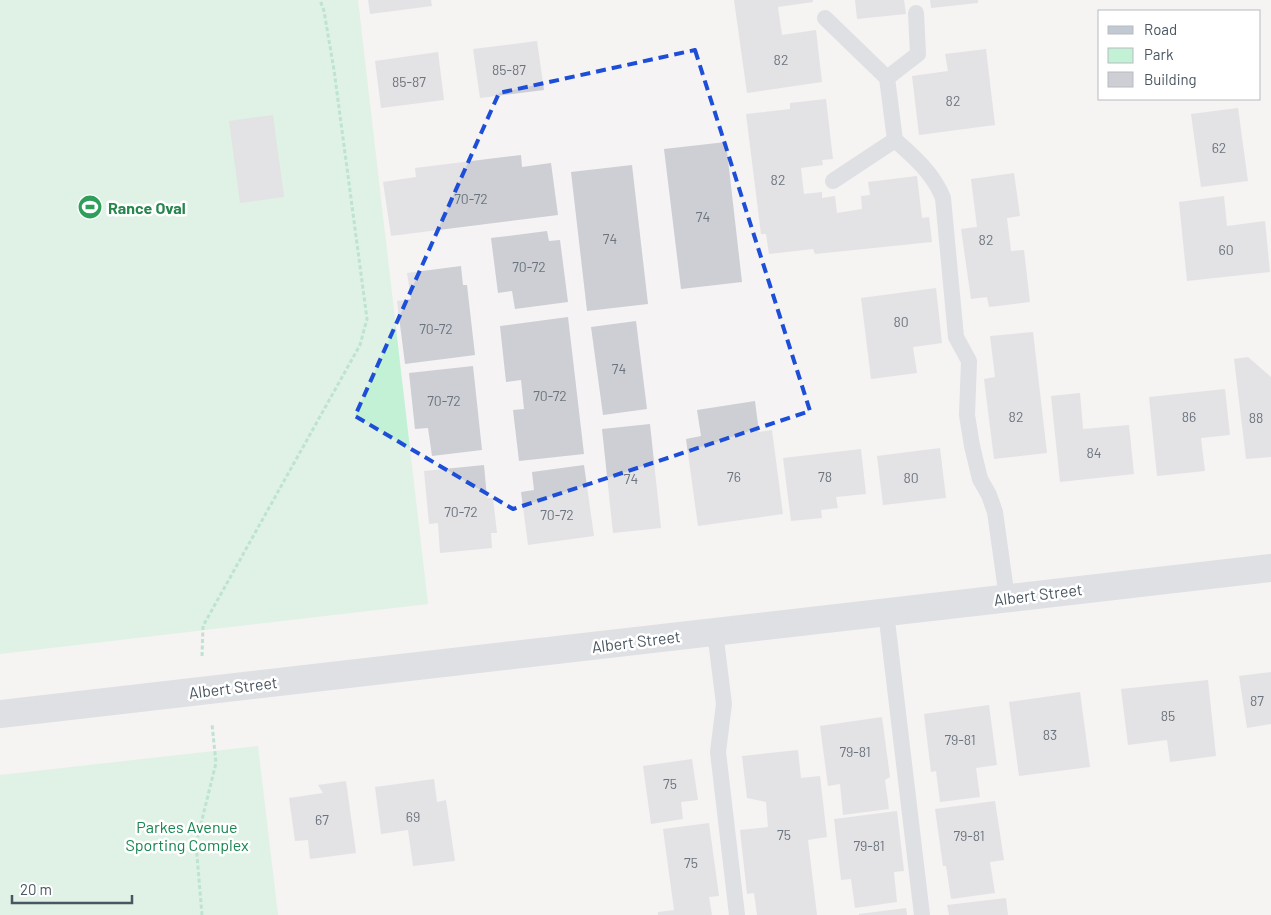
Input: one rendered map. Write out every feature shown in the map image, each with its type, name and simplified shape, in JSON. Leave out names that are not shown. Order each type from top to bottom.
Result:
[{"type":"street","name":"Albert Street","points":[[0,714],[1271,568]]},
{"type":"lane","points":[[887,78],[918,54],[916,13]]},
{"type":"lane","points":[[825,18],[887,78],[894,140],[925,168],[939,188],[942,198],[956,338],[969,361],[967,397],[970,431],[980,479],[990,495],[995,512],[1006,598]]},
{"type":"lane","points":[[833,181],[894,140]]},
{"type":"lane","points":[[886,612],[922,915]]},
{"type":"lane","points":[[716,632],[724,704],[718,752],[737,915]]},
{"type":"path","points":[[202,915],[196,844],[216,764],[208,690],[202,658],[203,626],[360,345],[367,319],[334,70],[324,11],[320,0]]},
{"type":"highlighted area","points":[[695,50],[810,411],[513,509],[355,416],[499,93]]},
{"type":"green space","points":[[0,0],[358,0],[428,604],[0,654]]},
{"type":"green space","name":"Parkes Avenue Sporting Complex","points":[[258,746],[278,915],[0,915],[0,775]]},
{"type":"building","points":[[368,0],[431,0],[432,6],[370,14]]},
{"type":"building","points":[[734,0],[813,0],[813,2],[778,7],[782,35],[816,30],[822,82],[747,93]]},
{"type":"building","points":[[855,0],[904,0],[906,14],[857,19]]},
{"type":"building","points":[[930,0],[978,0],[978,3],[931,8]]},
{"type":"building","points":[[537,41],[544,90],[480,98],[473,49]]},
{"type":"building","points":[[986,49],[995,125],[919,135],[912,76],[948,71],[945,54]]},
{"type":"building","points":[[438,52],[444,100],[381,108],[375,61]]},
{"type":"building","points":[[826,99],[833,159],[822,160],[823,165],[801,168],[804,194],[822,192],[822,198],[835,196],[837,213],[862,209],[861,196],[870,195],[868,182],[917,176],[922,218],[929,217],[932,242],[815,254],[813,249],[769,254],[766,234],[761,234],[746,114],[790,109],[790,103]]},
{"type":"building","points":[[1238,108],[1248,181],[1201,187],[1191,114]]},
{"type":"building","points":[[273,115],[284,197],[240,203],[229,121]]},
{"type":"building","points":[[726,142],[742,282],[681,289],[664,149]]},
{"type":"building","points":[[521,155],[522,167],[551,163],[558,215],[391,236],[383,182],[416,177],[415,168]]},
{"type":"building","points":[[632,165],[648,304],[587,311],[571,172]]},
{"type":"building","points":[[1014,173],[1020,216],[1007,218],[1011,251],[1024,250],[1030,302],[989,307],[987,297],[971,299],[961,229],[977,227],[971,179]]},
{"type":"building","points":[[1224,196],[1227,226],[1265,221],[1270,272],[1187,281],[1179,202]]},
{"type":"building","points":[[547,231],[549,241],[560,240],[568,302],[515,309],[512,291],[498,293],[491,238]]},
{"type":"building","points":[[461,266],[463,285],[467,285],[475,355],[405,364],[397,301],[411,299],[407,273]]},
{"type":"building","points":[[936,288],[942,343],[913,347],[917,373],[871,379],[861,298]]},
{"type":"building","points":[[568,317],[584,454],[519,461],[513,410],[524,409],[521,380],[506,382],[500,326]]},
{"type":"building","points":[[636,321],[647,409],[603,415],[591,327]]},
{"type":"building","points":[[1033,332],[1047,453],[994,459],[984,379],[995,377],[990,336]]},
{"type":"building","points":[[1248,357],[1271,377],[1271,457],[1246,459],[1234,359]]},
{"type":"building","points":[[473,366],[482,450],[432,456],[428,428],[415,429],[409,373]]},
{"type":"building","points":[[1225,389],[1230,435],[1201,438],[1205,471],[1157,476],[1149,397]]},
{"type":"building","points":[[1080,393],[1083,429],[1129,425],[1134,474],[1060,482],[1051,396]]},
{"type":"building","points":[[755,401],[759,432],[772,430],[783,514],[698,526],[686,439],[701,436],[697,410]]},
{"type":"building","points":[[650,424],[661,528],[613,533],[602,429]]},
{"type":"building","points":[[940,448],[946,498],[883,505],[877,456]]},
{"type":"building","points":[[861,449],[866,494],[836,497],[838,508],[821,510],[822,518],[791,521],[783,458]]},
{"type":"building","points":[[484,465],[487,498],[493,498],[497,533],[491,533],[492,548],[440,553],[438,523],[429,524],[424,471]]},
{"type":"building","points":[[584,465],[594,536],[528,545],[521,492],[534,490],[532,472]]},
{"type":"building","points":[[1271,672],[1271,724],[1247,728],[1239,676]]},
{"type":"building","points":[[1208,680],[1216,756],[1170,762],[1167,740],[1128,745],[1121,689]]},
{"type":"building","points":[[1080,692],[1090,767],[1019,776],[1009,702]]},
{"type":"building","points":[[989,705],[997,765],[976,768],[980,797],[940,802],[936,771],[931,772],[924,714]]},
{"type":"building","points":[[882,717],[890,777],[885,780],[889,809],[843,815],[840,784],[828,786],[820,726]]},
{"type":"building","points":[[798,750],[801,778],[820,776],[827,837],[808,840],[817,915],[757,915],[754,893],[747,894],[740,830],[768,827],[766,802],[747,798],[742,756]]},
{"type":"building","points":[[692,759],[698,800],[681,802],[683,819],[651,824],[643,766]]},
{"type":"building","points":[[434,779],[437,802],[446,800],[455,861],[413,866],[408,830],[381,834],[375,787]]},
{"type":"building","points":[[346,781],[356,853],[310,859],[308,840],[295,841],[289,798],[323,793],[318,785]]},
{"type":"building","points":[[995,801],[1004,860],[990,862],[995,893],[951,899],[946,866],[943,866],[935,809]]},
{"type":"building","points":[[897,811],[904,871],[894,872],[897,902],[855,908],[851,879],[841,880],[834,819]]},
{"type":"building","points":[[709,823],[719,896],[709,897],[712,915],[658,915],[658,912],[674,910],[663,829]]},
{"type":"building","points":[[1006,898],[1008,915],[949,915],[947,905]]},
{"type":"building","points":[[906,908],[907,915],[859,915],[859,914]]},
{"type":"place","name":"Rance Oval","points":[[90,207]]}]
